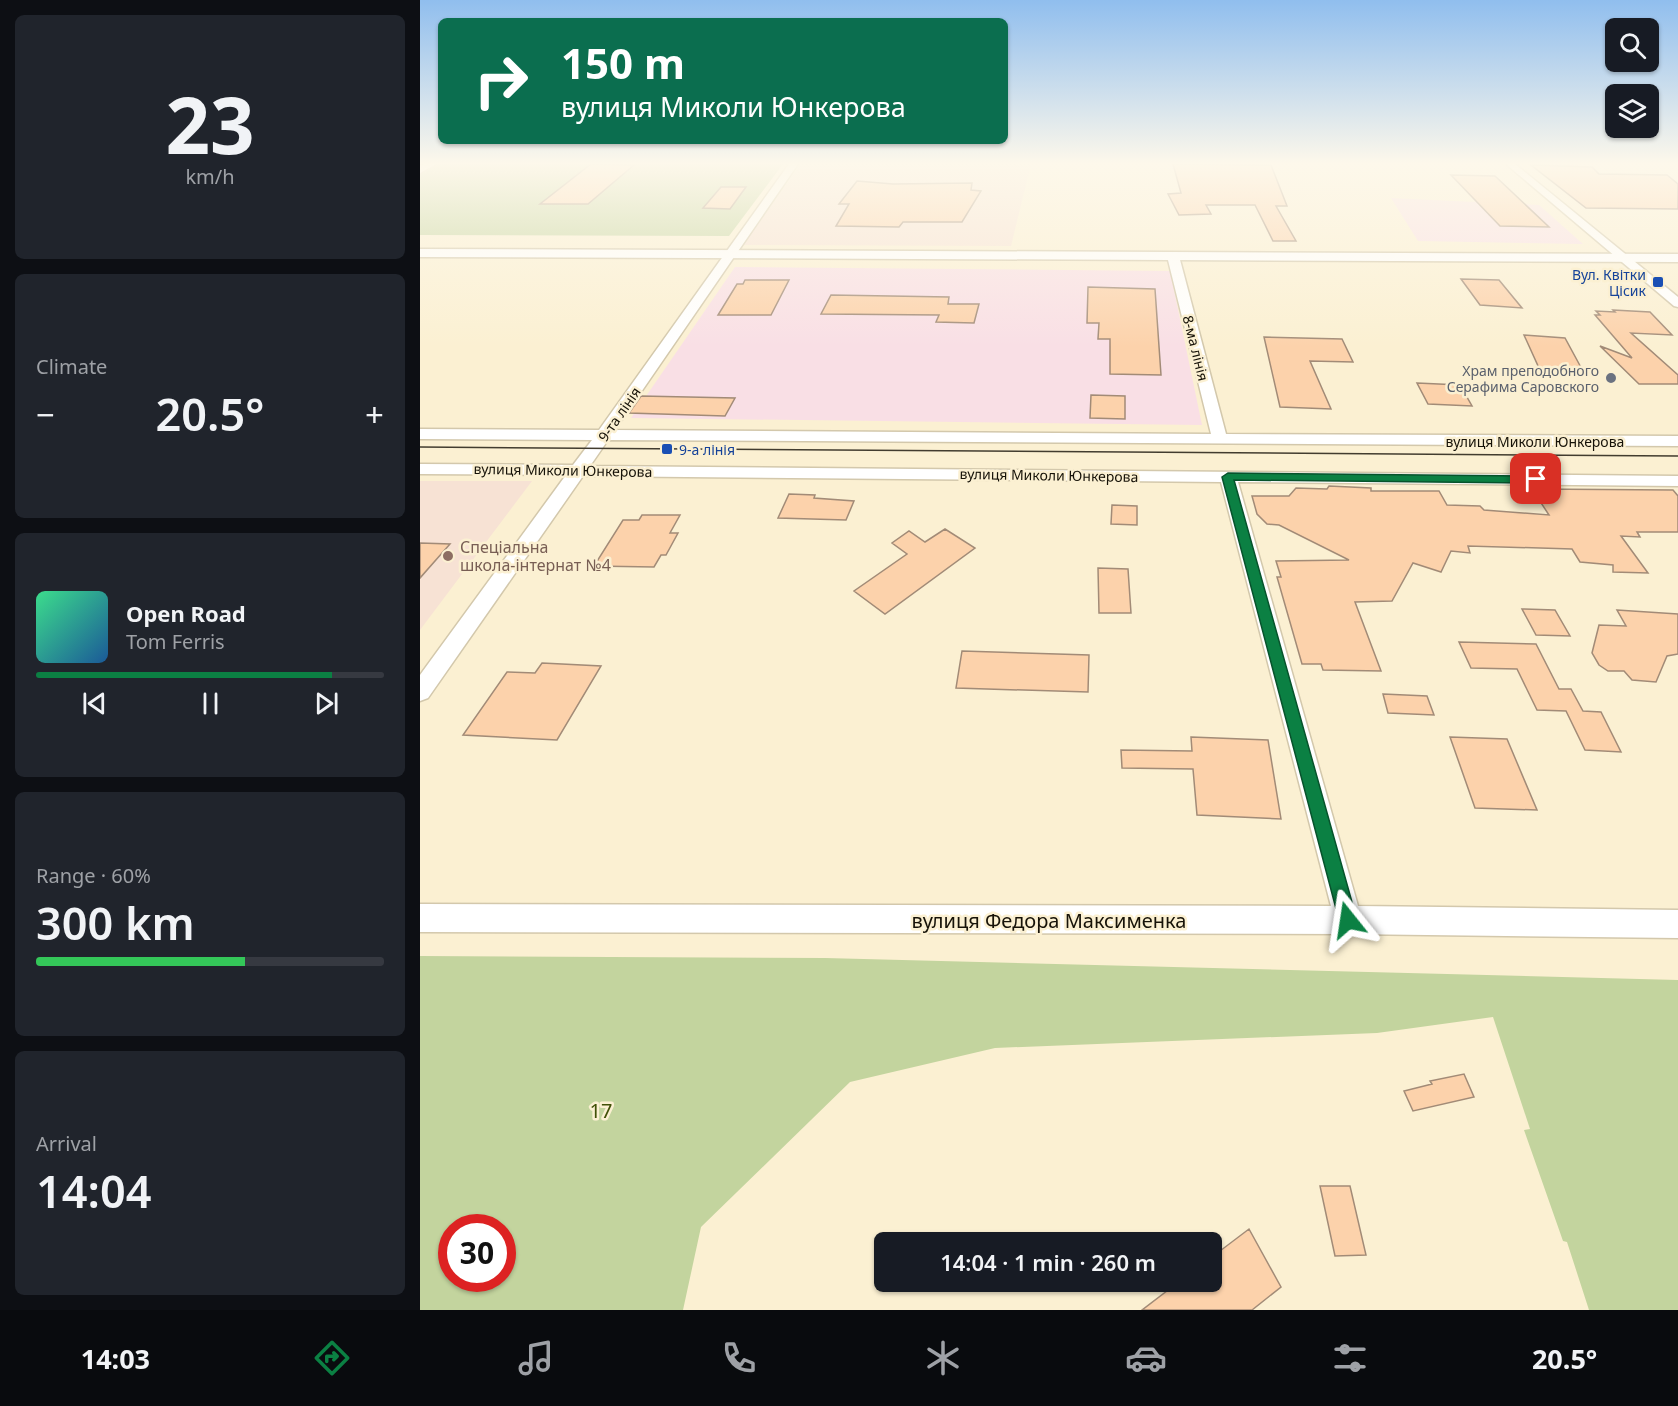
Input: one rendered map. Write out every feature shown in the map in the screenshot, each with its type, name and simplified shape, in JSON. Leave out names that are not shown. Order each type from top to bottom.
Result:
[{"type":"street","name":"9-та лінія","points":[[420,692],[751,225]]},
{"type":"street","points":[[1583,225],[1678,303]]},
{"type":"street","points":[[420,252],[1678,258]]},
{"type":"street","name":"8-ма лінія","points":[[1173,256],[1220,439]]},
{"type":"street","name":"вулиця Миколи Юнкерова","points":[[420,434],[1678,441]]},
{"type":"street","name":"вулиця Миколи Юнкерова","points":[[420,469],[1678,480]]},
{"type":"street","points":[[1228,477],[1348,920]]},
{"type":"street","name":"вулиця Федора Максименка","points":[[420,918],[1348,920],[1678,924]]},
{"type":"shaded area","points":[[757,225],[1016,225],[1011,246],[743,245]]},
{"type":"shaded area","points":[[1408,225],[1562,225],[1583,244],[1418,241]]},
{"type":"shaded area","points":[[735,267],[1170,271],[1202,425],[631,418]]},
{"type":"shaded area","name":"Спеціальна школа-інтернат №4","points":[[420,481],[532,481],[420,630]]},
{"type":"green space","points":[[420,225],[737,225],[729,236],[420,235]]},
{"type":"green space","name":"17","points":[[420,956],[825,958],[1678,980],[1678,1310],[1589,1310],[1567,1242],[1563,1241],[1524,1130],[1530,1129],[1493,1017],[1377,1033],[995,1048],[850,1082],[701,1227],[683,1310],[420,1310]]},
{"type":"building","points":[[837,225],[900,225],[899,227]]},
{"type":"building","points":[[1265,225],[1287,225],[1296,241],[1273,241]]},
{"type":"building","points":[[1547,225],[1549,227],[1500,226]]},
{"type":"building","points":[[1461,279],[1499,280],[1522,308],[1480,305]]},
{"type":"building","points":[[745,280],[789,280],[771,315],[718,315],[737,284],[743,284]]},
{"type":"building","points":[[1088,287],[1155,289],[1161,375],[1110,374],[1110,339],[1098,339],[1099,323],[1087,323]]},
{"type":"building","points":[[831,295],[949,297],[948,304],[979,304],[974,323],[936,322],[939,315],[821,314]]},
{"type":"building","points":[[1613,310],[1650,312],[1672,335],[1631,333],[1678,375],[1678,384],[1639,384],[1600,346],[1632,358],[1595,315],[1600,315],[1596,311],[1615,312]]},
{"type":"building","points":[[1524,335],[1565,338],[1584,373],[1539,368]]},
{"type":"building","points":[[1264,337],[1342,339],[1353,362],[1310,361],[1331,409],[1280,407]]},
{"type":"building","points":[[1417,383],[1460,385],[1472,406],[1428,404]]},
{"type":"building","points":[[1091,395],[1125,396],[1125,419],[1090,418]]},
{"type":"building","points":[[641,396],[735,398],[725,416],[629,413]]},
{"type":"building","points":[[1329,486],[1371,488],[1371,491],[1439,491],[1447,505],[1480,506],[1484,510],[1549,515],[1532,489],[1673,490],[1678,496],[1678,532],[1637,532],[1640,537],[1621,536],[1648,573],[1613,572],[1613,565],[1580,562],[1572,549],[1468,546],[1470,553],[1451,551],[1441,572],[1413,563],[1392,601],[1355,602],[1381,671],[1323,670],[1321,664],[1302,664],[1277,577],[1281,577],[1276,561],[1349,560],[1279,525],[1267,524],[1257,514],[1252,496],[1289,496],[1296,488],[1327,489]]},
{"type":"building","points":[[789,494],[854,501],[846,520],[778,518]]},
{"type":"building","points":[[1112,505],[1137,506],[1137,525],[1111,524]]},
{"type":"building","points":[[642,515],[680,515],[670,533],[678,533],[666,555],[661,555],[654,567],[594,566],[623,520],[639,520]]},
{"type":"building","points":[[945,529],[975,548],[885,614],[854,591],[907,554],[892,543],[909,531],[925,542]]},
{"type":"building","points":[[420,543],[450,544],[420,578]]},
{"type":"building","points":[[1098,568],[1128,569],[1131,613],[1099,613]]},
{"type":"building","points":[[1522,609],[1555,610],[1570,636],[1536,635]]},
{"type":"building","points":[[1617,610],[1678,614],[1678,654],[1667,656],[1656,682],[1632,680],[1624,671],[1608,671],[1599,665],[1592,653],[1599,625],[1626,626]]},
{"type":"building","points":[[1459,642],[1536,644],[1559,689],[1571,689],[1583,711],[1601,712],[1621,752],[1585,750],[1566,711],[1537,710],[1517,669],[1471,668]]},
{"type":"building","points":[[962,651],[1089,655],[1088,692],[956,688]]},
{"type":"building","points":[[542,663],[601,666],[557,740],[463,735],[507,672],[535,673]]},
{"type":"building","points":[[1383,694],[1427,696],[1434,715],[1388,713]]},
{"type":"building","points":[[1191,737],[1268,740],[1281,819],[1197,815],[1193,769],[1122,768],[1121,750],[1192,751]]},
{"type":"building","points":[[1450,737],[1507,739],[1537,810],[1475,808]]},
{"type":"building","points":[[1464,1074],[1474,1097],[1413,1111],[1404,1091],[1432,1084],[1430,1081]]},
{"type":"building","points":[[1320,1186],[1350,1186],[1366,1255],[1335,1256]]},
{"type":"building","points":[[1249,1229],[1281,1287],[1252,1310],[1142,1310],[1166,1292],[1222,1292],[1222,1249]]},
{"type":"tram line","points":[[420,447],[1678,456]]},
{"type":"place","name":"Вул. Квітки Цісик","points":[[1658,282]]},
{"type":"place","name":"Храм преподобного Серафима Саровского","points":[[1611,378]]},
{"type":"place","name":"9-а лінія","points":[[667,449]]},
{"type":"place","name":"Спеціальна школа-інтернат №4","points":[[448,556]]},
{"type":"route","points":[[1348,920],[1228,477],[1536,479]]}]
